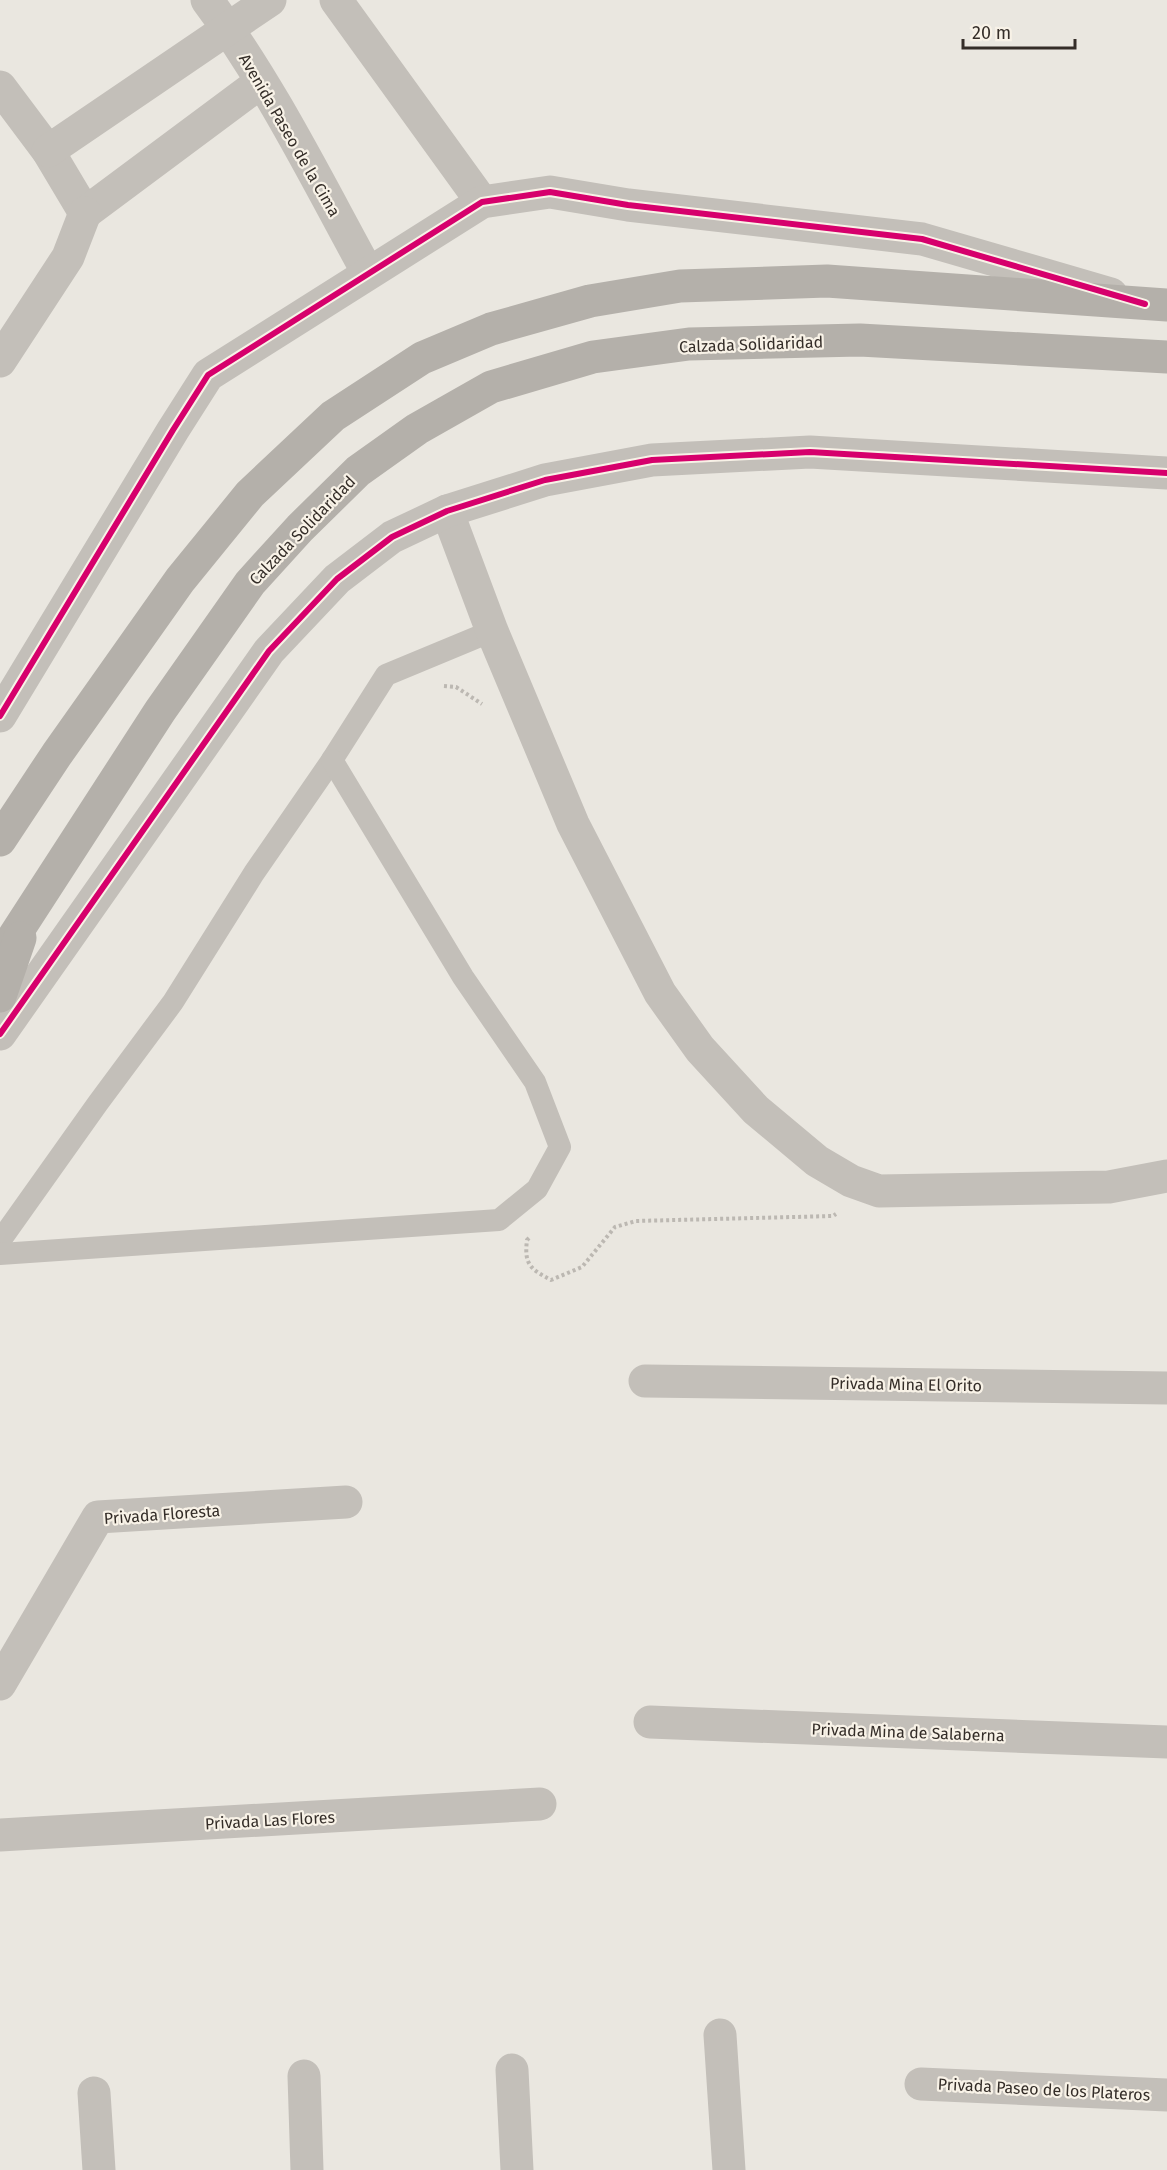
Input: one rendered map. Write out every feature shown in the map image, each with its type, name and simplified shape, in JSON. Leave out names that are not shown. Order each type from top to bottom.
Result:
[{"type":"main road","points":[[0,840],[57,754],[180,580],[250,494],[333,416],[422,358],[491,329],[590,301],[680,286],[827,281],[1156,304]]},
{"type":"main road","name":"Calzada Solidaridad","points":[[0,958],[160,711],[250,584],[300,528],[358,471],[417,429],[491,387],[593,357],[689,344],[860,340],[1167,357]]},
{"type":"main road","points":[[0,996],[25,920]]},
{"type":"street","name":"Avenida Paseo de la Cima","points":[[207,0],[229,29],[261,82],[368,273]]},
{"type":"street","points":[[26,137],[229,29],[270,0]]},
{"type":"street","points":[[336,0],[482,202]]},
{"type":"street","points":[[0,361],[68,257],[86,213],[261,82]]},
{"type":"street","points":[[0,87],[26,137],[86,213]]},
{"type":"street","points":[[0,716],[208,375],[482,202],[550,192],[640,206],[922,240],[1156,304]]},
{"type":"street","points":[[0,1034],[269,651],[337,579],[392,537],[447,511],[545,480],[652,460],[810,452],[1167,473]]},
{"type":"street","points":[[447,511],[492,631],[573,824],[660,993],[700,1049],[756,1110],[817,1161],[851,1182],[879,1191],[1109,1187],[1167,1176]]},
{"type":"street","name":"Privada Mina El Orito","points":[[645,1381],[1167,1388]]},
{"type":"street","name":"Privada Floresta","points":[[0,1684],[98,1517],[346,1502]]},
{"type":"street","name":"Privada Mina de Salaberna","points":[[650,1722],[1167,1742]]},
{"type":"street","name":"Privada Las Flores","points":[[0,1834],[540,1804]]},
{"type":"street","points":[[720,2035],[729,2170]]},
{"type":"street","points":[[512,2070],[518,2170]]},
{"type":"street","points":[[304,2076],[307,2170]]},
{"type":"street","name":"Privada Paseo de los Plateros","points":[[921,2084],[1167,2095]]},
{"type":"street","points":[[94,2092],[99,2170]]},
{"type":"lane","points":[[0,1241],[98,1102],[173,1002],[254,873],[332,760],[386,675],[492,631]]},
{"type":"lane","points":[[0,1254],[499,1220],[537,1189],[560,1147],[535,1082],[463,977],[332,760]]},
{"type":"path","points":[[436,685],[456,687],[483,704]]},
{"type":"path","points":[[532,1236],[527,1240],[525,1256],[534,1271],[551,1280],[582,1268],[615,1227],[636,1221],[833,1216],[844,1206],[851,1182]]},
{"type":"cycle path","points":[[0,716],[208,375],[482,202],[550,192],[628,205],[922,239],[1145,304]]},
{"type":"cycle path","points":[[0,1034],[269,651],[337,579],[392,537],[447,511],[545,480],[652,460],[810,452],[1167,473]]}]
